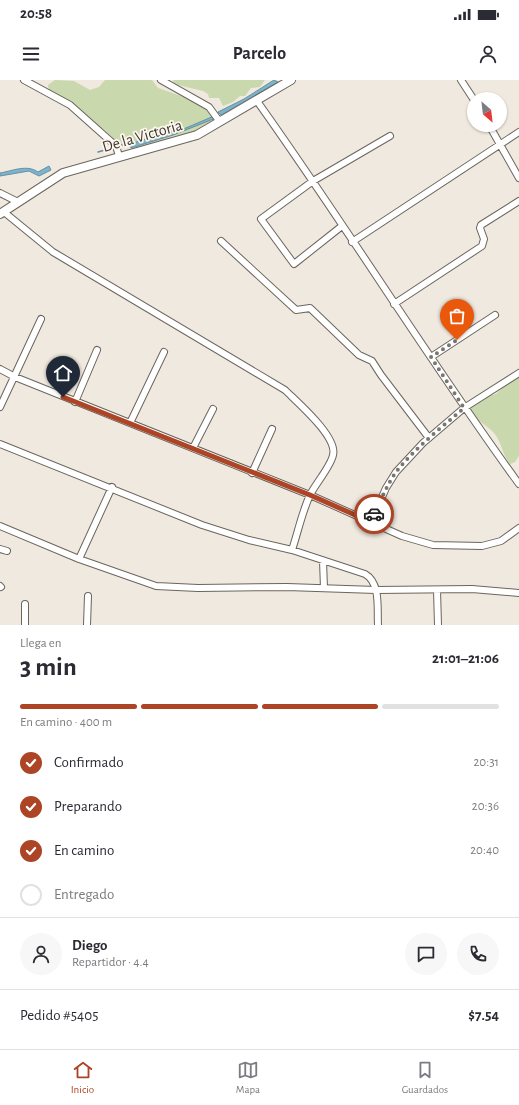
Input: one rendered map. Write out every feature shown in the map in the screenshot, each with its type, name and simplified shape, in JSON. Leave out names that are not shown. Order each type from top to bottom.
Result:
[{"type":"main road","name":"De la Victoria","points":[[2,213],[63,173],[197,135],[257,102],[291,80]]},
{"type":"street","points":[[24,80],[70,105],[116,146],[119,156]]},
{"type":"street","points":[[161,80],[209,107],[220,122]]},
{"type":"street","points":[[462,80],[469,92]]},
{"type":"street","points":[[257,102],[313,181],[352,242],[464,408],[519,484]]},
{"type":"street","points":[[493,132],[519,178]]},
{"type":"street","points":[[352,242],[519,132]]},
{"type":"street","points":[[342,226],[294,264],[261,219],[313,181],[390,136]]},
{"type":"street","points":[[0,193],[18,202]]},
{"type":"street","points":[[394,304],[482,246],[484,239],[480,228],[481,225],[519,200]]},
{"type":"street","points":[[2,213],[53,252],[285,390],[302,406],[323,430],[332,445],[334,454],[310,495],[292,550]]},
{"type":"street","points":[[221,241],[296,310],[310,308],[359,355],[372,361],[429,438]]},
{"type":"street","points":[[431,357],[495,315]]},
{"type":"street","points":[[0,407],[42,320]]},
{"type":"street","points":[[75,402],[97,350]]},
{"type":"street","points":[[130,422],[164,352]]},
{"type":"street","points":[[0,369],[15,377],[75,402],[130,422],[252,473],[310,495],[402,536],[433,545],[482,546],[501,541],[519,528]]},
{"type":"street","points":[[371,522],[386,488],[396,472],[429,438],[464,408],[519,373]]},
{"type":"street","points":[[193,448],[213,409]]},
{"type":"street","points":[[252,473],[272,430]]},
{"type":"street","points":[[0,444],[112,487],[202,525],[249,540],[292,550],[365,574],[368,576],[376,590],[378,625]]},
{"type":"street","points":[[79,559],[112,487]]},
{"type":"street","points":[[0,526],[79,559],[156,586],[198,588],[324,588],[376,590],[472,589],[519,593]]},
{"type":"street","points":[[0,549],[7,551]]},
{"type":"street","points":[[323,561],[324,588]]},
{"type":"street","points":[[437,590],[438,625]]},
{"type":"street","points":[[88,596],[88,625]]},
{"type":"street","points":[[25,604],[25,625]]},
{"type":"green space","points":[[55,80],[74,81],[90,90],[99,87],[105,80],[152,80],[158,88],[202,103],[215,113],[210,123],[193,133],[174,136],[139,148],[119,144],[106,131],[49,94],[48,85]]},
{"type":"green space","points":[[173,80],[265,80],[260,87],[251,88],[245,96],[240,96],[233,102],[223,106],[219,98],[209,98],[208,94],[203,91],[174,84]]},
{"type":"green space","points":[[519,377],[519,456],[515,462],[510,464],[505,457],[499,440],[494,433],[487,426],[472,416],[466,409],[482,398],[496,394],[510,381]]},
{"type":"water","points":[[274,80],[278,82],[221,115],[218,112],[244,99]]},
{"type":"water","points":[[214,116],[216,118],[173,135],[131,148],[129,144],[186,128]]},
{"type":"water","points":[[49,166],[51,170],[39,176],[29,171],[0,176],[0,173],[24,168],[29,168],[38,172]]},
{"type":"waterway","points":[[121,145],[131,145]]},
{"type":"waterway","points":[[98,152],[112,148]]},
{"type":"way so far","points":[[374,514],[386,488],[396,472],[423,443],[464,408],[431,357],[457,340]]},
{"type":"route","points":[[63,397],[115,416],[252,473],[310,495],[371,522],[374,514]]}]
